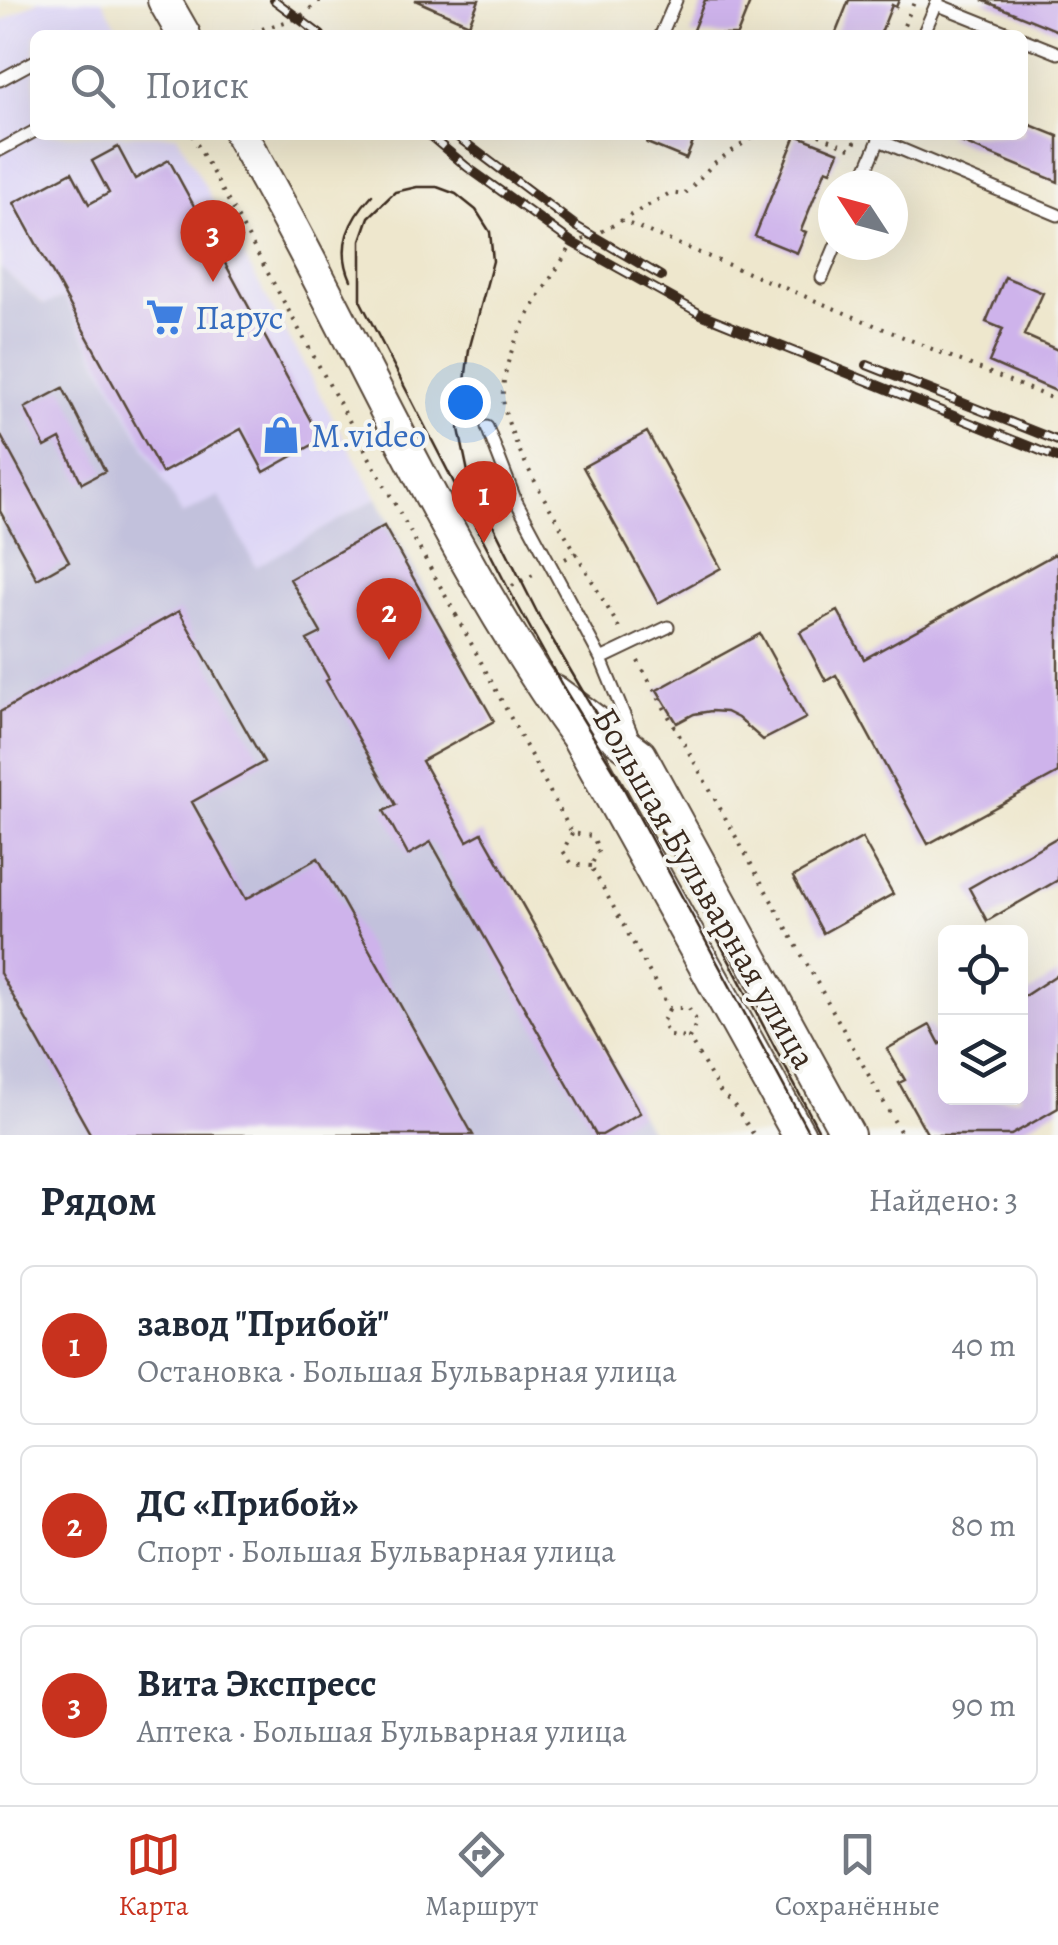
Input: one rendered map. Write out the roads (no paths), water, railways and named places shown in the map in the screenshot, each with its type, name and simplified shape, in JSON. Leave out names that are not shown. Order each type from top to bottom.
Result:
[{"type":"main road","points":[[164,0],[181,30]]},
{"type":"main road","name":"Большая Бульварная улица","points":[[245,140],[486,598],[589,756],[799,1135]]},
{"type":"main road","name":"Большая Бульварная улица","points":[[538,682],[571,701],[640,755],[848,1135]]},
{"type":"lane","points":[[663,30],[676,0]]},
{"type":"lane","points":[[925,30],[937,2],[1001,30]]},
{"type":"lane","points":[[1028,41],[1058,53]]},
{"type":"lane","points":[[0,80],[30,64]]},
{"type":"lane","points":[[0,150],[30,134]]},
{"type":"lane","points":[[866,170],[879,140]]},
{"type":"lane","points":[[885,140],[1058,216]]},
{"type":"lane","points":[[822,278],[830,260]]},
{"type":"lane","points":[[487,427],[515,500],[601,659],[640,755]]},
{"type":"lane","points":[[601,659],[668,628]]},
{"type":"tram line","points":[[810,1135],[615,772],[508,588],[361,302],[361,240],[369,217],[395,192],[437,187],[456,194],[476,210],[490,232],[493,261],[469,350],[459,429],[469,477],[541,620],[626,765],[821,1135]]},
{"type":"tram line","points":[[351,280],[345,256],[347,234],[372,195]]},
{"type":"railway","points":[[274,0],[314,30]]},
{"type":"railway","points":[[435,140],[573,243],[701,314],[1058,458]]},
{"type":"railway","points":[[462,140],[576,226],[661,276]]},
{"type":"railway","points":[[867,365],[1058,441]]},
{"type":"place","name":"Вита Экспресс","points":[[213,282]]},
{"type":"place","name":"Парус","points":[[165,317]]},
{"type":"place","name":"M.video","points":[[281,435]]},
{"type":"place","name":"завод \"Прибой\"","points":[[484,543]]},
{"type":"place","name":"ДC «Прибой»","points":[[389,660]]}]
